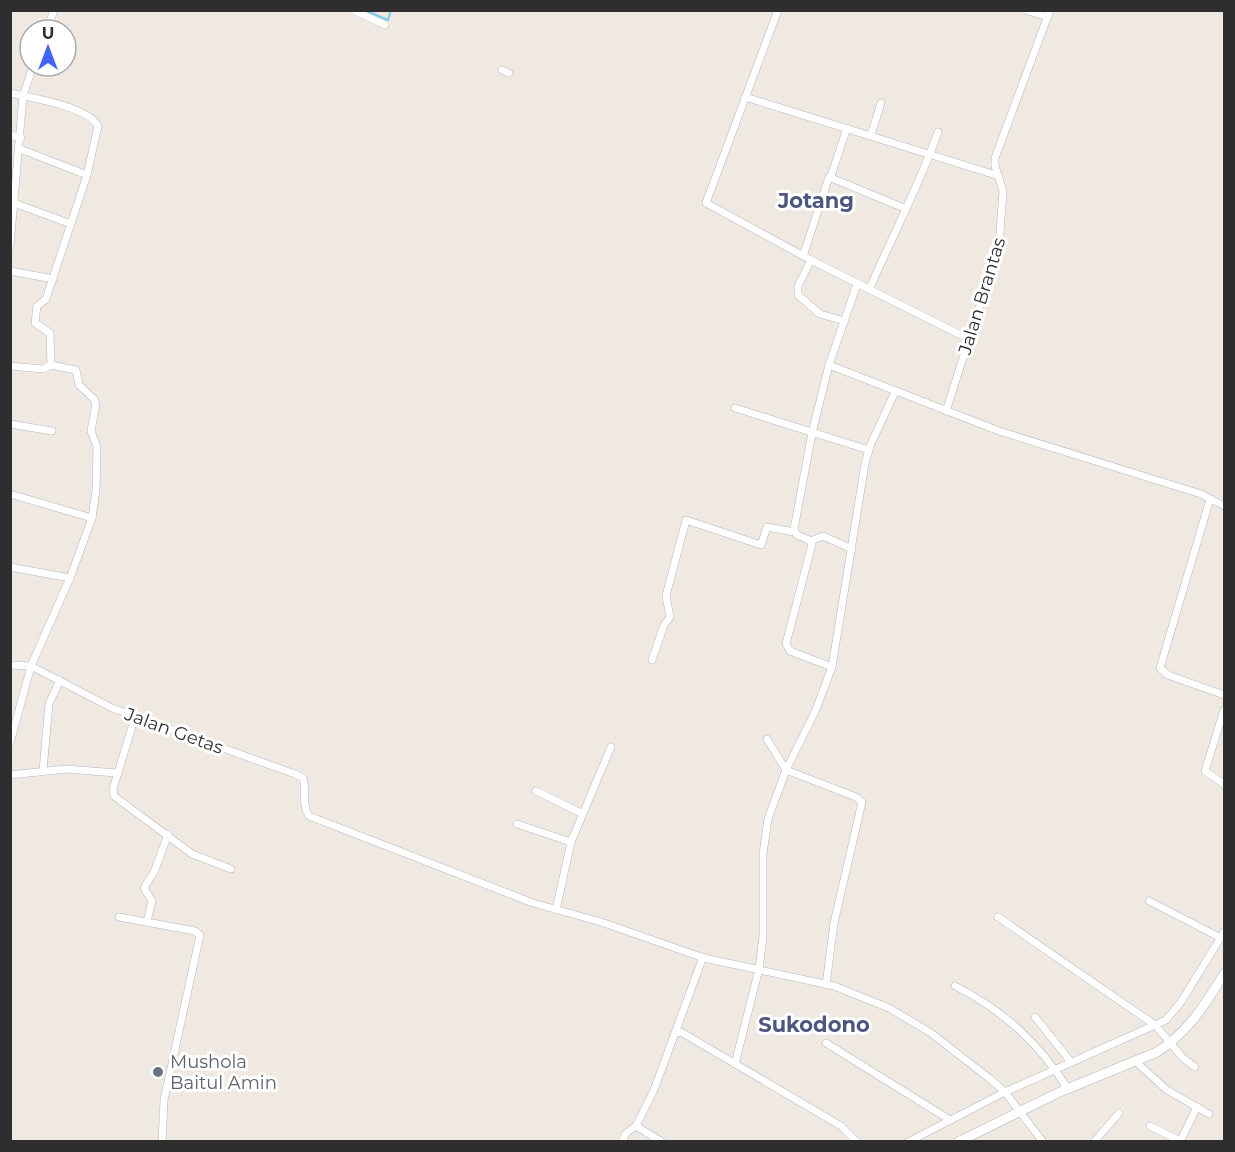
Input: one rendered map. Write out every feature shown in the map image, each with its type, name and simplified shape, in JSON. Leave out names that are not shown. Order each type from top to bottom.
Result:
[{"type":"main road","points":[[958,1142],[1017,1109],[1136,1062],[1168,1041],[1198,1017],[1224,974]]},
{"type":"street","points":[[353,10],[385,25]]},
{"type":"street","points":[[778,10],[706,203],[857,284],[969,339]]},
{"type":"street","points":[[1025,10],[1049,14]]},
{"type":"street","name":"Jalan Brantas","points":[[946,411],[999,246],[1003,190],[995,158],[1049,14]]},
{"type":"street","points":[[10,246],[24,96],[29,78]]},
{"type":"street","points":[[10,93],[76,110],[96,121],[98,133],[87,175],[46,299],[37,305],[36,325],[50,333],[51,365]]},
{"type":"street","points":[[745,97],[999,176]]},
{"type":"street","points":[[871,135],[881,103]]},
{"type":"street","points":[[803,256],[847,128]]},
{"type":"street","points":[[869,290],[904,208],[920,181],[938,132]]},
{"type":"street","points":[[10,135],[21,138]]},
{"type":"street","points":[[20,149],[87,175]]},
{"type":"street","points":[[831,177],[904,208]]},
{"type":"street","points":[[14,203],[71,224]]},
{"type":"street","points":[[811,260],[798,286],[798,295],[820,314],[844,321]]},
{"type":"street","points":[[10,271],[53,279]]},
{"type":"street","points":[[794,532],[812,431],[829,365],[857,284]]},
{"type":"street","points":[[10,366],[43,369],[51,365],[76,370],[79,385],[94,399],[96,404],[91,431],[97,447],[96,490],[92,518],[70,578],[31,666],[10,743]]},
{"type":"street","points":[[829,365],[946,411],[1068,454],[1210,499],[1224,506]]},
{"type":"street","points":[[735,1064],[759,969],[763,936],[761,893],[767,826],[786,770],[804,738],[832,667],[869,450],[895,392]]},
{"type":"street","points":[[735,408],[869,450]]},
{"type":"street","points":[[10,424],[51,431]]},
{"type":"street","points":[[10,494],[92,518]]},
{"type":"street","points":[[1210,499],[1160,668],[1168,675],[1224,695]]},
{"type":"street","points":[[651,660],[664,625],[670,617],[666,596],[686,520],[761,545],[767,527],[794,532],[811,541],[824,536],[852,549]]},
{"type":"street","points":[[811,541],[787,648],[832,667]]},
{"type":"street","points":[[10,567],[70,578]]},
{"type":"street","name":"Jalan Getas","points":[[10,665],[31,666],[135,717],[303,778],[304,805],[309,816],[472,881],[556,910]]},
{"type":"street","points":[[43,770],[49,704],[60,680]]},
{"type":"street","points":[[1224,710],[1205,771],[1224,784]]},
{"type":"street","points":[[135,717],[117,773],[113,789],[114,796],[192,854],[231,869]]},
{"type":"street","points":[[767,739],[786,770],[856,797],[862,802],[834,923],[826,985]]},
{"type":"street","points":[[610,747],[571,842],[556,910],[601,922],[703,957],[826,985],[874,1002],[910,1020],[976,1067],[1006,1094],[1043,1142]]},
{"type":"street","points":[[10,775],[43,770],[117,773]]},
{"type":"street","points":[[536,791],[581,813]]},
{"type":"street","points":[[517,824],[571,842]]},
{"type":"street","points":[[147,921],[152,901],[144,888],[155,870],[168,834]]},
{"type":"street","points":[[908,1142],[1071,1062],[1156,1026],[1175,1011],[1223,935],[1149,901]]},
{"type":"street","points":[[119,917],[195,931],[201,938],[164,1100],[162,1142]]},
{"type":"street","points":[[998,917],[1156,1026],[1182,1058],[1195,1067]]},
{"type":"street","points":[[622,1142],[626,1133],[636,1126],[654,1090],[703,957]]},
{"type":"street","points":[[955,986],[992,1007],[1036,1043],[1068,1089]]},
{"type":"street","points":[[1035,1017],[1071,1062]]},
{"type":"street","points":[[676,1033],[681,1032],[841,1126],[857,1142]]},
{"type":"street","points":[[826,1043],[950,1120]]},
{"type":"street","points":[[1136,1062],[1167,1090],[1209,1114]]},
{"type":"street","points":[[1150,1126],[1180,1141],[1197,1107]]},
{"type":"street","points":[[1094,1142],[1119,1113]]},
{"type":"street","points":[[636,1126],[662,1142]]},
{"type":"waterway","points":[[364,10],[388,20],[391,10]]},
{"type":"place","name":"Mushola Baitul Amin","points":[[158,1072]]},
{"type":"district","name":"Jotang","points":[[816,200]]},
{"type":"district","name":"Sukodono","points":[[814,1024]]}]
